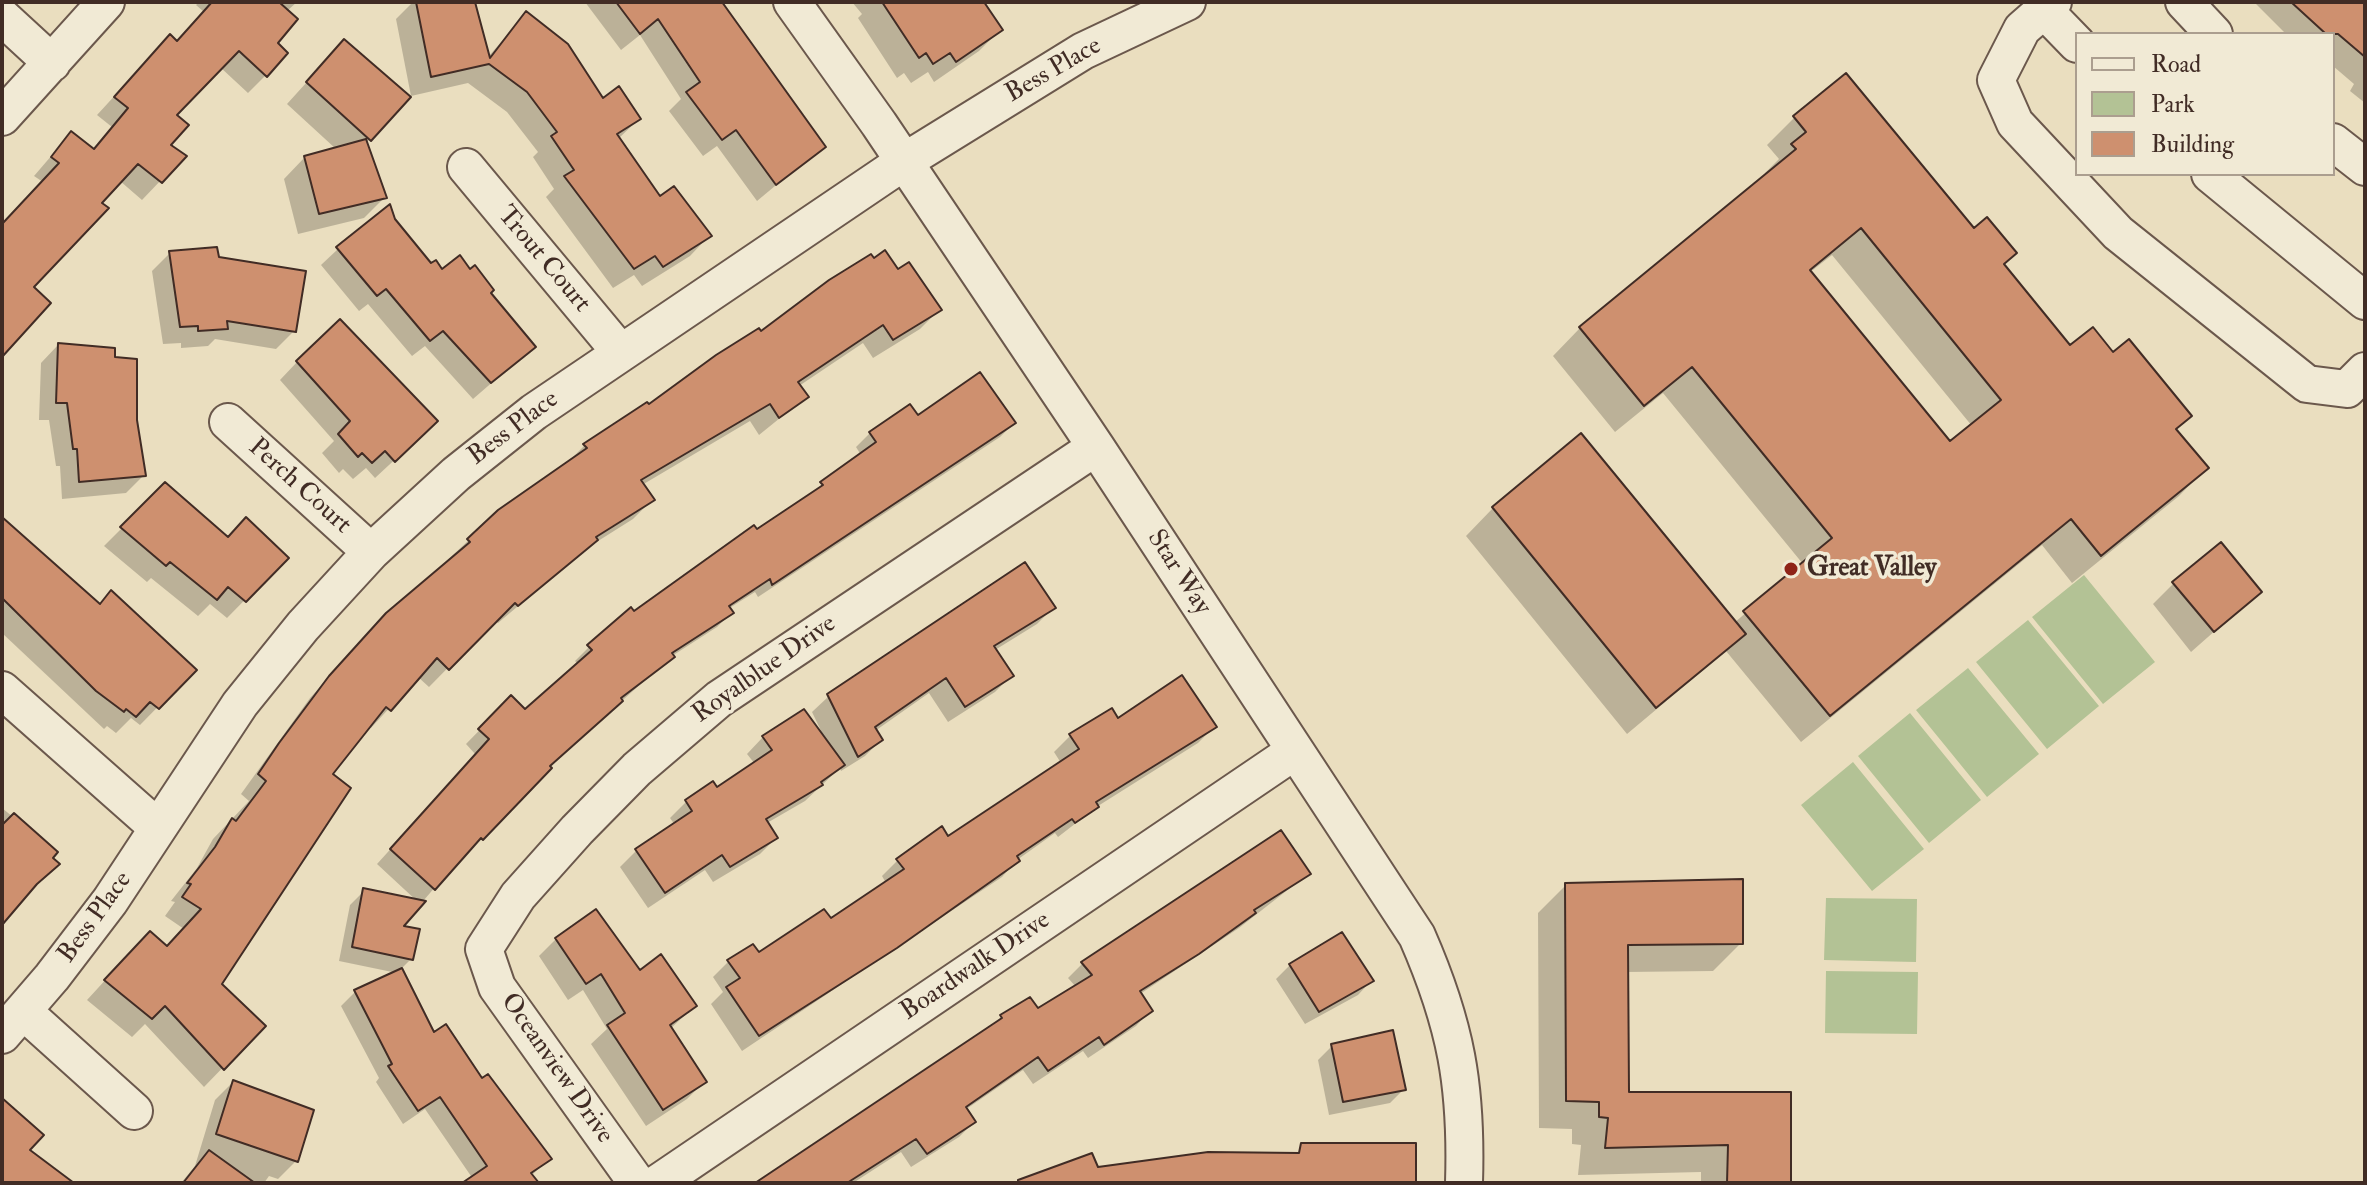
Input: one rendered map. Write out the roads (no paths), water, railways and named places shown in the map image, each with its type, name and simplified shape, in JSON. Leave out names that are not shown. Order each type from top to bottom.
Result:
[{"type":"street","points":[[2,117],[106,2]]},
{"type":"street","name":"Star Way","points":[[792,2],[905,161],[1417,936],[1451,1024],[1460,1066],[1464,1183]]},
{"type":"street","name":"Bess Place","points":[[13,1023],[110,901],[240,704],[303,626],[371,552],[456,474],[534,412],[905,161],[1083,51],[1187,2]]},
{"type":"street","points":[[2184,2],[2212,32]]},
{"type":"street","points":[[2075,41],[2049,6],[2022,29],[1996,80],[2015,123],[2118,233],[2307,384],[2347,389],[2365,371]]},
{"type":"street","points":[[2,17],[52,63]]},
{"type":"street","points":[[2335,144],[2365,167]]},
{"type":"street","name":"Trout Court","points":[[466,167],[621,353]]},
{"type":"street","points":[[2212,176],[2365,301]]},
{"type":"street","name":"Perch Court","points":[[228,422],[371,552]]},
{"type":"street","name":"Royalblue Drive","points":[[484,949],[518,896],[577,830],[637,769],[719,699],[1096,447]]},
{"type":"street","points":[[2,690],[158,828]]},
{"type":"street","name":"Boardwalk Drive","points":[[658,1183],[1295,751]]},
{"type":"street","name":"Oceanview Drive","points":[[484,949],[497,987],[637,1183]]},
{"type":"street","points":[[13,1023],[134,1111]]},
{"type":"place","name":"Great Valley","points":[[1791,569]]}]
